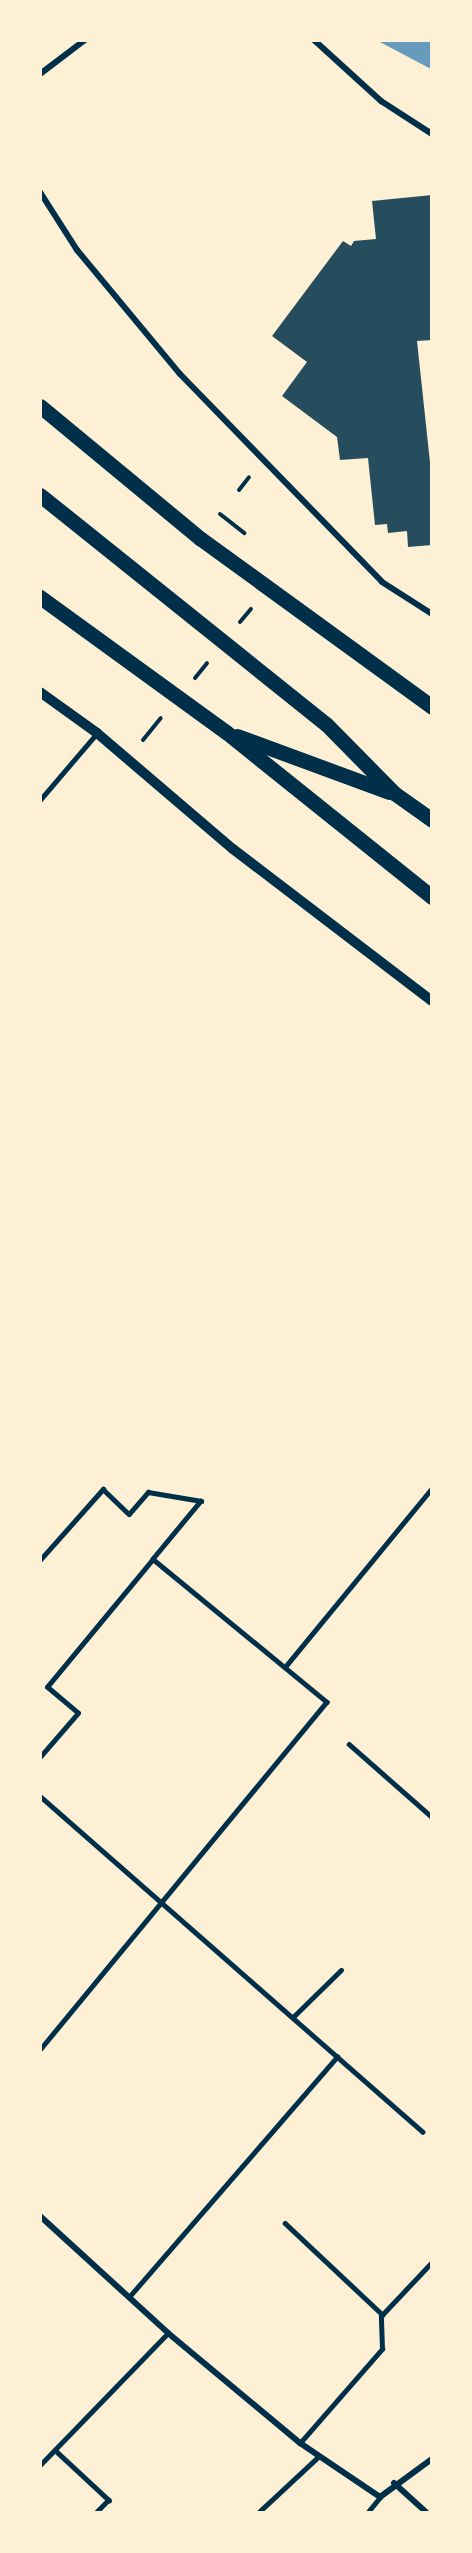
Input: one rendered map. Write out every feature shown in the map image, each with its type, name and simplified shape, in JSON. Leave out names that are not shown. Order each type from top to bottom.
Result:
[{"type":"main road","points":[[40,406],[201,539],[432,707]]},
{"type":"main road","points":[[40,495],[326,724],[394,793],[432,820]]},
{"type":"main road","points":[[40,597],[226,732],[432,897]]},
{"type":"main road","points":[[226,732],[394,793]]},
{"type":"street","points":[[40,74],[85,40]]},
{"type":"street","points":[[314,40],[381,101],[432,134]]},
{"type":"street","points":[[40,192],[76,250],[180,374],[382,582],[432,614]]},
{"type":"street","points":[[40,692],[97,733],[233,849],[432,1001]]},
{"type":"street","points":[[40,2216],[168,2333],[300,2443],[380,2496],[432,2459]]},
{"type":"street","points":[[394,2484],[426,2512]]},
{"type":"lane","points":[[40,800],[97,733]]},
{"type":"lane","points":[[285,1668],[432,1488]]},
{"type":"lane","points":[[40,1560],[103,1489],[129,1514],[148,1492],[201,1501],[47,1687],[78,1713],[40,1757]]},
{"type":"lane","points":[[40,2050],[327,1702],[153,1559]]},
{"type":"lane","points":[[349,1744],[432,1817]]},
{"type":"lane","points":[[40,1796],[163,1901],[423,2132]]},
{"type":"lane","points":[[293,2017],[341,1970]]},
{"type":"lane","points":[[129,2297],[337,2057]]},
{"type":"lane","points":[[285,2223],[383,2315]]},
{"type":"lane","points":[[300,2443],[382,2349],[383,2315],[432,2262]]},
{"type":"lane","points":[[40,2465],[168,2333]]},
{"type":"lane","points":[[55,2450],[109,2500],[97,2512]]},
{"type":"lane","points":[[259,2512],[318,2457]]},
{"type":"lane","points":[[368,2512],[380,2496]]},
{"type":"path","points":[[234,630],[256,603]]},
{"type":"path","points":[[189,685],[211,657]]},
{"type":"path","points":[[136,749],[166,712]]},
{"type":"water","points":[[378,41],[431,41],[431,69]]},
{"type":"building","points":[[432,195],[432,340],[417,341],[432,481],[432,545],[408,547],[407,531],[388,533],[387,524],[375,525],[368,458],[340,460],[337,437],[282,396],[307,362],[272,336],[343,241],[351,246],[354,241],[376,239],[372,201]]}]
